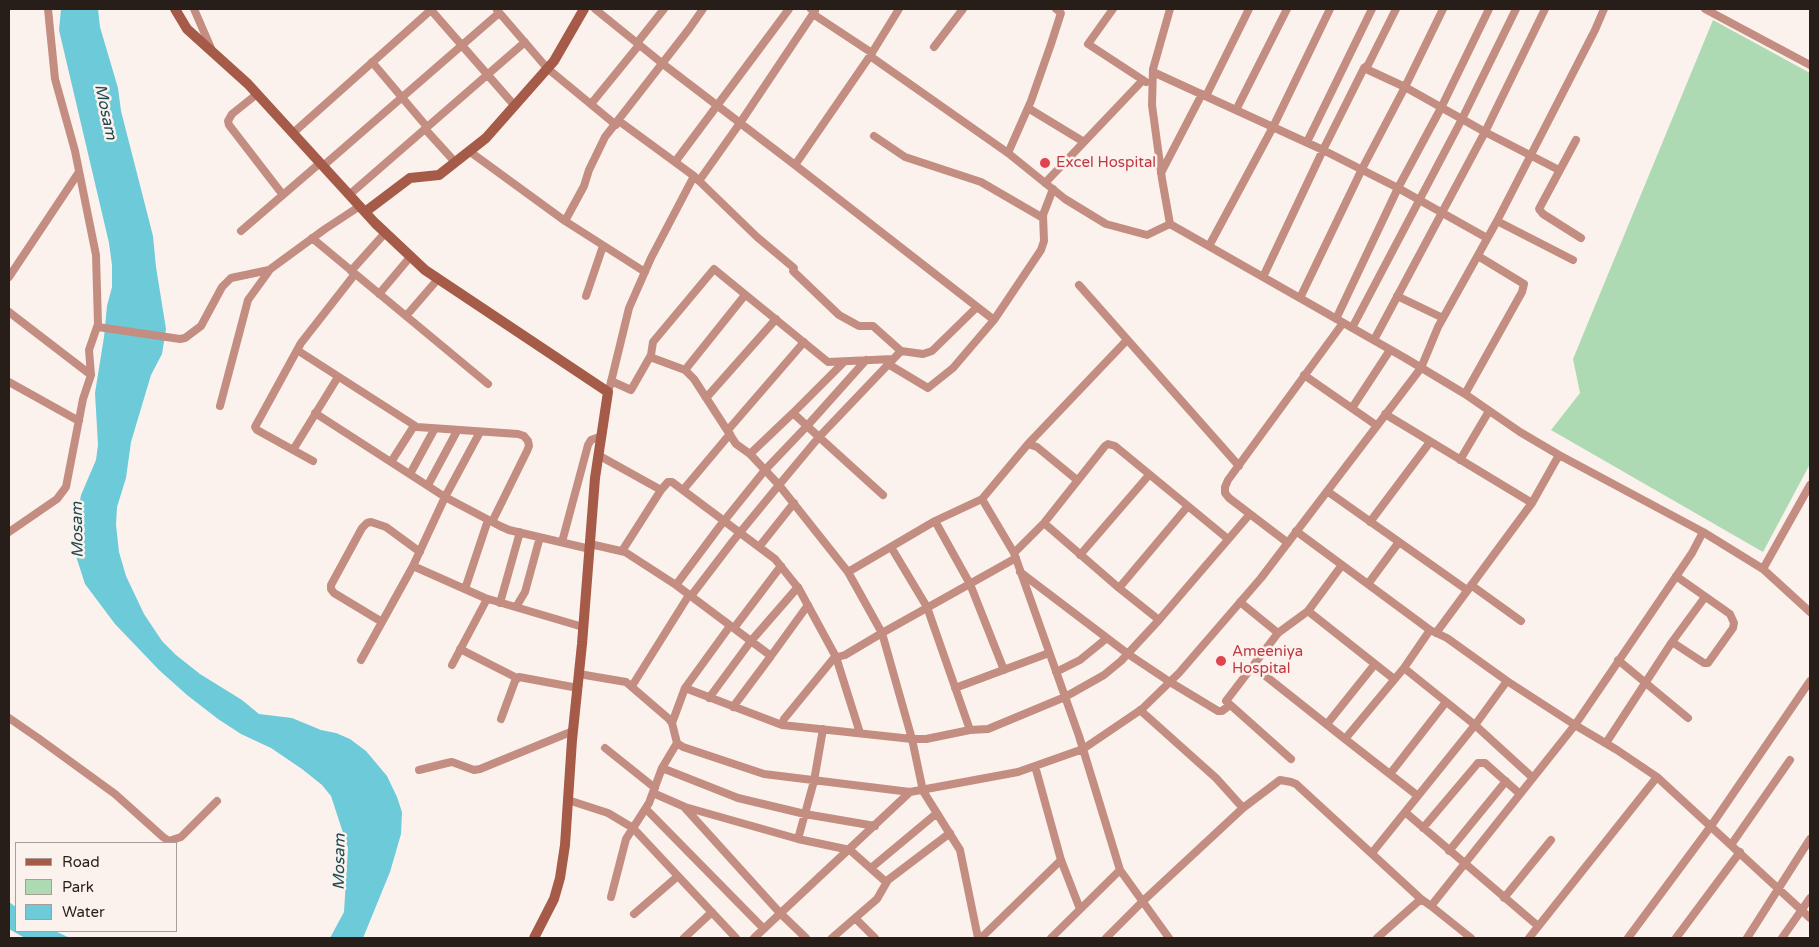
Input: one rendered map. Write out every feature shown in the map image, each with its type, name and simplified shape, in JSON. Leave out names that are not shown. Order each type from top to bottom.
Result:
[{"type":"street","points":[[9,532],[57,499],[63,492],[67,482],[82,399],[90,376],[90,350],[100,327],[96,255],[79,172],[55,79],[48,9]]},
{"type":"street","points":[[175,9],[187,29],[257,94],[362,209],[425,270],[608,392]]},
{"type":"street","points":[[292,133],[431,9],[514,106]]},
{"type":"street","points":[[220,406],[248,300],[269,270],[312,238],[410,178],[439,175],[486,138],[554,61],[584,9]]},
{"type":"street","points":[[595,9],[663,64],[994,320]]},
{"type":"street","points":[[591,104],[664,9]]},
{"type":"street","points":[[565,221],[584,186],[589,170],[605,137],[663,64],[703,9]]},
{"type":"street","points":[[675,162],[789,9]]},
{"type":"street","points":[[796,165],[900,9]]},
{"type":"street","points":[[934,47],[963,9]]},
{"type":"street","points":[[1008,153],[1028,108],[1061,13],[1056,9]]},
{"type":"street","points":[[1113,9],[1088,44],[1153,86]]},
{"type":"street","points":[[1170,9],[1153,72],[1152,105],[1170,224]]},
{"type":"street","points":[[1161,173],[1249,9]]},
{"type":"street","points":[[1236,110],[1287,9]]},
{"type":"street","points":[[1209,246],[1273,127],[1330,9]]},
{"type":"street","points":[[1306,142],[1372,9]]},
{"type":"street","points":[[1263,277],[1323,150],[1396,9]]},
{"type":"street","points":[[1300,298],[1362,169],[1443,9]]},
{"type":"street","points":[[1288,543],[1225,493],[1225,487],[1228,480],[1304,376],[1340,321],[1398,188],[1441,108],[1489,9]]},
{"type":"street","points":[[1352,328],[1462,119],[1516,9]]},
{"type":"street","points":[[1374,340],[1485,132],[1545,9]]},
{"type":"street","points":[[579,674],[620,680],[632,686],[672,723],[677,743],[683,747],[764,774],[910,792],[923,791],[1018,772],[1083,749],[1140,710],[1170,682],[1240,602],[1288,543],[1421,368],[1443,318],[1531,156],[1596,30],[1604,9]]},
{"type":"street","points":[[1704,9],[1810,65]]},
{"type":"street","points":[[188,11],[201,42]]},
{"type":"street","points":[[188,11],[212,52]]},
{"type":"street","points":[[241,231],[402,97],[462,45],[497,11],[547,68],[591,104],[696,178],[794,268],[793,271],[839,315],[860,326],[873,326],[901,351],[923,354],[932,351],[977,308]]},
{"type":"street","points":[[534,938],[554,899],[560,878],[598,455],[608,392],[629,308],[644,272],[696,178],[740,123],[814,11],[871,55],[1008,153],[1065,199],[1106,224],[1147,234],[1170,224]]},
{"type":"street","points":[[349,195],[525,42]]},
{"type":"street","points":[[372,62],[427,128],[425,129],[455,162]]},
{"type":"street","points":[[1364,68],[1404,87],[1559,170]]},
{"type":"street","points":[[1153,72],[1362,169],[1487,238]]},
{"type":"street","points":[[1045,183],[1143,80]]},
{"type":"street","points":[[257,94],[232,114],[228,121],[229,125],[283,195]]},
{"type":"street","points":[[1028,108],[1084,142]]},
{"type":"street","points":[[874,136],[905,157],[981,182],[1043,218]]},
{"type":"street","points":[[1576,140],[1539,209],[1543,214],[1581,238]]},
{"type":"street","points":[[469,151],[565,221],[644,272]]},
{"type":"street","points":[[9,278],[79,172]]},
{"type":"street","points":[[611,381],[631,390],[650,357],[653,342],[714,269],[828,362],[866,360],[890,362],[928,388],[953,368],[994,320],[1042,250],[1044,241],[1044,210],[1053,189]]},
{"type":"street","points":[[1497,221],[1573,260]]},
{"type":"street","points":[[1170,224],[1465,394],[1520,432],[1559,455],[1703,532],[1763,569],[1810,612]]},
{"type":"street","points":[[313,461],[255,428],[304,339],[353,272],[385,233]]},
{"type":"street","points":[[312,238],[488,384]]},
{"type":"street","points":[[586,296],[603,246]]},
{"type":"street","points":[[379,294],[411,256]]},
{"type":"street","points":[[1465,394],[1522,292],[1524,284],[1478,256]]},
{"type":"street","points":[[100,327],[180,339],[185,338],[201,326],[222,287],[230,278],[269,270]]},
{"type":"street","points":[[406,316],[438,279]]},
{"type":"street","points":[[1079,285],[1239,466]]},
{"type":"street","points":[[685,370],[745,294]]},
{"type":"street","points":[[1397,296],[1443,318]]},
{"type":"street","points":[[9,312],[90,376]]},
{"type":"street","points":[[706,398],[776,319]]},
{"type":"street","points":[[848,572],[934,521],[982,499],[1028,444],[1127,340]]},
{"type":"street","points":[[683,490],[804,342]]},
{"type":"street","points":[[297,350],[414,426],[434,430],[518,434],[524,436],[529,446],[490,521],[465,589]]},
{"type":"street","points":[[1352,408],[1390,350]]},
{"type":"street","points":[[632,686],[690,596],[740,532],[819,437],[901,351]]},
{"type":"street","points":[[650,357],[685,370],[694,379],[736,444],[750,454],[794,502],[848,572],[882,633],[912,739],[923,791],[958,845],[980,938]]},
{"type":"street","points":[[676,585],[765,470],[808,426],[866,360]]},
{"type":"street","points":[[750,454],[844,362]]},
{"type":"street","points":[[1304,376],[1376,425]]},
{"type":"street","points":[[293,450],[338,377]]},
{"type":"street","points":[[9,382],[79,421]]},
{"type":"street","points":[[1460,460],[1490,411]]},
{"type":"street","points":[[793,413],[883,495]]},
{"type":"street","points":[[316,414],[445,497],[509,530],[562,542],[622,551],[676,585],[770,656]]},
{"type":"street","points":[[1385,414],[1532,503]]},
{"type":"street","points":[[392,462],[414,426]]},
{"type":"street","points":[[410,474],[434,430]]},
{"type":"street","points":[[428,485],[457,431]]},
{"type":"street","points":[[361,660],[413,566],[445,497],[480,432]]},
{"type":"street","points":[[562,542],[588,444],[602,436]]},
{"type":"street","points":[[1370,522],[1430,442]]},
{"type":"street","points":[[1028,444],[1037,447],[1077,480]]},
{"type":"street","points":[[782,725],[784,719],[834,658],[845,655],[970,584],[1015,556],[1108,444],[1115,446],[1228,539]]},
{"type":"street","points":[[598,455],[661,490]]},
{"type":"street","points":[[1345,739],[1469,588],[1532,503],[1559,455]]},
{"type":"street","points":[[1080,555],[1149,474]]},
{"type":"street","points":[[622,551],[668,482],[672,482],[740,532],[775,559],[798,587],[836,657],[860,733]]},
{"type":"street","points":[[1763,569],[1810,485]]},
{"type":"street","points":[[1327,491],[1398,542],[1521,620]]},
{"type":"street","points":[[982,499],[1015,556],[1083,749],[1120,870],[1169,938]]},
{"type":"street","points":[[759,547],[794,502]]},
{"type":"street","points":[[1119,588],[1188,506]]},
{"type":"street","points":[[685,688],[782,725],[912,739],[926,739],[970,730],[988,729],[1065,697],[1104,675],[1128,654],[1159,620],[1250,514]]},
{"type":"street","points":[[934,521],[970,584],[1004,670]]},
{"type":"street","points":[[382,622],[334,593],[331,588],[362,528],[371,522],[382,524],[420,552]]},
{"type":"street","points":[[1044,523],[1159,620]]},
{"type":"street","points":[[1296,531],[1433,631],[1447,638],[1506,681],[1657,777],[1810,918]]},
{"type":"street","points":[[500,603],[520,532]]},
{"type":"street","points":[[1431,906],[1575,725],[1692,553],[1703,532]]},
{"type":"street","points":[[516,608],[525,592],[540,537]]},
{"type":"street","points":[[1368,584],[1398,542]]},
{"type":"street","points":[[891,547],[927,608],[970,730]]},
{"type":"street","points":[[1291,759],[1226,701],[1278,634],[1308,611],[1342,565]]},
{"type":"street","points":[[413,566],[488,599],[583,627]]},
{"type":"street","points":[[672,723],[685,688],[781,566]]},
{"type":"street","points":[[1020,572],[1128,654],[1170,682],[1218,711],[1222,711],[1230,705]]},
{"type":"street","points":[[1672,642],[1704,663],[1708,663],[1733,628],[1734,623],[1730,614],[1676,576]]},
{"type":"street","points":[[709,698],[751,641],[798,587]]},
{"type":"street","points":[[1606,743],[1672,642],[1705,597]]},
{"type":"street","points":[[452,665],[488,599]]},
{"type":"street","points":[[1240,602],[1278,634]]},
{"type":"street","points":[[733,707],[808,605]]},
{"type":"street","points":[[1308,611],[1394,679]]},
{"type":"street","points":[[1056,672],[1080,660],[1107,638]]},
{"type":"street","points":[[460,649],[517,678],[521,676],[578,688]]},
{"type":"street","points":[[955,688],[1049,653]]},
{"type":"street","points":[[1618,660],[1688,718]]},
{"type":"street","points":[[1327,724],[1375,664]]},
{"type":"street","points":[[1253,666],[1418,796]]},
{"type":"street","points":[[1404,668],[1475,725],[1534,778]]},
{"type":"street","points":[[501,718],[517,678]]},
{"type":"street","points":[[1372,853],[1475,725],[1506,681]]},
{"type":"street","points":[[1628,938],[1711,826],[1810,681]]},
{"type":"street","points":[[1390,774],[1446,702]]},
{"type":"street","points":[[1140,710],[1216,778],[1243,808]]},
{"type":"street","points":[[9,718],[114,794],[169,841],[181,836],[217,801]]},
{"type":"street","points":[[798,839],[814,781],[823,729]]},
{"type":"street","points":[[419,770],[447,762],[474,770],[480,769],[573,731]]},
{"type":"street","points":[[611,897],[624,844],[646,809],[662,768],[677,743]]},
{"type":"street","points":[[605,748],[654,791],[683,806],[798,839],[850,850],[886,882]]},
{"type":"street","points":[[1731,844],[1790,760]]},
{"type":"street","points":[[1423,828],[1478,763],[1485,763],[1520,794]]},
{"type":"street","points":[[1035,766],[1061,860],[1080,909]]},
{"type":"street","points":[[662,768],[733,796],[805,814],[875,826]]},
{"type":"street","points":[[1529,938],[1657,777]]},
{"type":"street","points":[[1106,938],[1243,808],[1280,780],[1291,782],[1421,899],[1471,938]]},
{"type":"street","points":[[1449,850],[1506,781]]},
{"type":"street","points":[[754,938],[910,792]]},
{"type":"street","points":[[568,800],[612,814],[633,828],[736,938]]},
{"type":"street","points":[[683,806],[780,913],[806,938]]},
{"type":"street","points":[[646,809],[763,930],[768,938]]},
{"type":"street","points":[[1405,812],[1538,926]]},
{"type":"street","points":[[871,868],[937,813]]},
{"type":"street","points":[[832,938],[880,895],[886,882],[950,833]]},
{"type":"street","points":[[1747,938],[1810,838]]},
{"type":"street","points":[[1504,898],[1551,840]]},
{"type":"street","points":[[1680,937],[1740,852]]},
{"type":"street","points":[[980,938],[1061,860]]},
{"type":"street","points":[[1051,938],[1120,870]]},
{"type":"street","points":[[634,914],[678,876]]},
{"type":"street","points":[[1782,938],[1810,898]]},
{"type":"street","points":[[1377,938],[1421,899]]},
{"type":"street","points":[[684,938],[712,912]]},
{"type":"street","points":[[855,918],[875,938]]},
{"type":"green space","points":[[1713,20],[1810,73],[1810,464],[1763,552],[1551,430],[1580,393],[1573,359]]},
{"type":"water","name":"Mosam","points":[[61,9],[98,9],[100,27],[118,88],[121,111],[153,236],[166,329],[162,354],[151,375],[131,442],[126,478],[117,507],[116,525],[119,552],[126,576],[144,614],[162,641],[200,674],[242,700],[259,714],[292,718],[350,739],[366,751],[387,776],[402,812],[401,834],[390,872],[363,938],[330,938],[344,912],[348,848],[331,796],[322,785],[302,769],[271,748],[241,734],[187,695],[159,670],[115,624],[85,584],[74,550],[74,531],[81,495],[96,460],[98,445],[95,393],[107,306],[112,287],[112,265],[109,243],[59,30]]},
{"type":"water","points":[[9,902],[15,906],[15,932],[57,932],[70,938],[25,938],[9,929]]},
{"type":"place","name":"Excel Hospital","points":[[1045,163]]},
{"type":"place","name":"Ameeniya Hospital","points":[[1221,661]]}]
